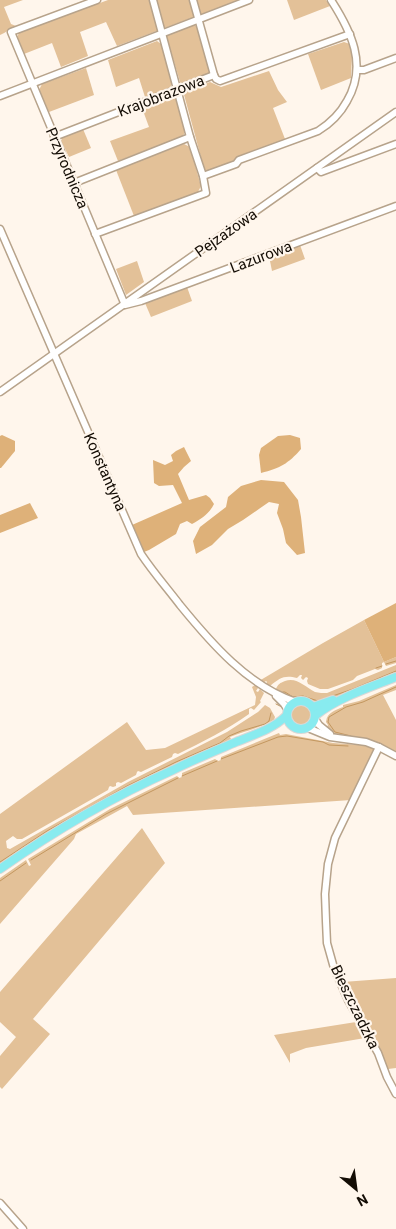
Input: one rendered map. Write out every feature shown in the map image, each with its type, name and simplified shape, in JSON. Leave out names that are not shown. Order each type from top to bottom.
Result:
[{"type":"main road","points":[[313,707],[354,694],[396,677]]},
{"type":"main road","points":[[264,731],[285,726],[291,726],[298,730],[308,728],[315,717],[330,706],[354,694]]},
{"type":"main road","points":[[0,869],[60,829],[126,793],[194,760],[264,731],[281,721],[289,707],[296,702],[307,702],[313,707],[315,717]]},
{"type":"main road","points":[[287,713],[291,726]]},
{"type":"street","name":"Przyrodnicza","points":[[97,0],[11,32],[125,305]]},
{"type":"street","points":[[95,234],[206,193],[203,176],[190,137],[153,0]]},
{"type":"street","points":[[193,0],[214,75]]},
{"type":"street","points":[[0,96],[249,0]]},
{"type":"street","points":[[203,176],[236,164],[239,160],[318,131],[339,114],[352,93],[355,84],[357,70],[356,53],[344,21],[331,0]]},
{"type":"street","name":"Krajobrazowa","points":[[54,137],[214,75],[216,80],[220,82],[350,34]]},
{"type":"street","points":[[357,70],[364,70],[396,58]]},
{"type":"street","name":"Pejzażowa","points":[[0,392],[396,112]]},
{"type":"street","points":[[74,183],[190,137]]},
{"type":"street","points":[[317,168],[321,172],[396,144]]},
{"type":"street","name":"Lazurowa","points":[[125,305],[141,302],[396,206]]},
{"type":"street","name":"Konstantyna","points":[[0,229],[141,554],[150,568],[204,634],[257,683],[274,693]]},
{"type":"street","points":[[274,693],[296,702]]},
{"type":"street","points":[[274,693],[284,704],[287,713]]},
{"type":"street","points":[[315,717],[319,725],[335,738]]},
{"type":"street","points":[[308,728],[327,736],[363,742],[379,747],[396,756]]},
{"type":"street","name":"Bieszczadzka","points":[[379,747],[335,838],[328,864],[325,894],[327,943],[334,968],[348,1000],[378,1053],[396,1094]]},
{"type":"street","points":[[0,1203],[23,1229]]},
{"type":"shaded area","points":[[0,0],[23,0],[4,7],[11,24],[16,26],[0,35]]},
{"type":"shaded area","points":[[108,0],[239,0],[117,46],[106,22],[80,32],[88,56],[61,67],[52,43],[24,54],[17,37],[19,33]]},
{"type":"shaded area","points":[[287,0],[326,0],[330,6],[294,20]]},
{"type":"shaded area","points":[[194,24],[198,28],[211,74],[181,85],[166,35]]},
{"type":"shaded area","points":[[157,41],[161,44],[172,84],[169,89],[145,97],[139,78],[116,87],[108,60]]},
{"type":"shaded area","points":[[344,42],[350,44],[352,55],[351,78],[321,90],[308,54]]},
{"type":"shaded area","points":[[86,68],[94,95],[49,112],[39,90],[42,84]]},
{"type":"shaded area","points":[[269,71],[278,90],[287,102],[273,108],[285,139],[205,172],[183,91],[210,82],[221,87]]},
{"type":"shaded area","points":[[171,96],[177,99],[185,132],[183,136],[118,161],[110,141],[149,127],[142,108]]},
{"type":"shaded area","points":[[83,129],[91,148],[69,157],[61,141],[63,136]]},
{"type":"shaded area","points":[[184,144],[190,147],[201,186],[198,192],[134,216],[116,170]]},
{"type":"shaded area","points":[[300,245],[305,259],[272,271],[270,261],[272,255]]},
{"type":"shaded area","points":[[137,261],[144,282],[126,295],[116,269]]},
{"type":"shaded area","points":[[187,287],[192,301],[151,317],[145,303]]},
{"type":"shaded area","points":[[2,435],[15,441],[15,451],[0,468],[0,436]]},
{"type":"shaded area","points":[[290,435],[300,438],[301,449],[283,465],[261,473],[259,455],[261,448],[278,436]]},
{"type":"shaded area","points":[[184,447],[191,461],[178,474],[189,500],[206,495],[214,504],[210,511],[202,518],[192,524],[187,521],[180,524],[176,534],[144,552],[132,525],[182,503],[173,485],[159,486],[154,483],[153,460],[165,465],[173,461],[171,455]]},
{"type":"shaded area","points":[[261,480],[284,482],[298,500],[305,553],[297,555],[286,543],[277,513],[279,504],[269,502],[228,529],[212,545],[196,554],[193,541],[200,527],[226,507],[228,497],[241,486]]},
{"type":"shaded area","points":[[30,503],[38,518],[0,533],[0,515]]},
{"type":"shaded area","points":[[396,603],[396,657],[384,662],[364,620]]},
{"type":"shaded area","points":[[364,620],[384,662],[382,663],[382,668],[357,676],[353,680],[328,689],[320,689],[308,684],[308,678],[306,677],[303,680],[301,678],[302,675],[297,678],[282,678],[270,686],[266,684],[266,681],[263,683],[259,681],[323,643]]},
{"type":"shaded area","points":[[396,657],[396,663],[386,666],[384,662]]},
{"type":"shaded area","points":[[396,665],[396,673],[338,696],[317,702],[303,698],[292,698],[276,689],[282,682],[293,680],[315,692],[327,693]]},
{"type":"shaded area","points":[[255,685],[258,688],[256,691],[258,692],[260,689],[264,693],[261,702],[254,710],[249,709],[249,714],[241,720],[178,754],[173,754],[172,757],[141,772],[138,771],[136,775],[121,783],[116,783],[116,786],[110,786],[108,790],[22,839],[17,839],[13,836],[6,841],[7,848],[10,849],[128,782],[227,732],[258,712],[265,705],[270,708],[275,717],[274,720],[230,737],[231,739],[222,744],[160,772],[103,801],[0,865],[0,814],[127,722],[146,750],[165,748],[255,705],[256,697],[252,687]]},
{"type":"shaded area","points":[[396,685],[396,690],[383,695],[396,720],[396,753],[334,734],[327,727],[328,716],[343,707],[343,705],[359,701]]},
{"type":"shaded area","points":[[301,705],[309,708],[312,716],[309,724],[301,727],[293,724],[290,716],[293,708]]},
{"type":"shaded area","points":[[279,733],[280,735],[286,734],[333,743],[362,745],[374,749],[375,751],[351,800],[133,815],[127,806],[76,834],[74,839],[0,924],[0,878],[26,860],[29,866],[31,865],[28,859],[110,809],[177,776],[179,778],[182,777],[182,773],[215,759],[221,760],[221,757]]},
{"type":"shaded area","points":[[142,828],[165,863],[33,1019],[50,1034],[2,1089],[0,1087],[0,1056],[16,1037],[0,1022],[0,992]]},
{"type":"shaded area","points":[[396,978],[396,1068],[388,1069],[343,982]]},
{"type":"shaded area","points":[[356,1022],[365,1038],[306,1048],[290,1054],[290,1063],[274,1035]]},
{"type":"waterway","points":[[386,664],[396,661]]},
{"type":"waterway","points":[[376,668],[382,666]]},
{"type":"waterway","points":[[283,692],[293,697],[303,696],[318,701],[396,671]]},
{"type":"waterway","points":[[351,736],[335,732],[328,722],[329,717],[346,707],[363,702],[396,687]]},
{"type":"waterway","points":[[276,704],[282,707]]},
{"type":"waterway","points":[[0,862],[47,831],[127,786],[220,743],[229,736],[265,724],[269,721],[271,713]]},
{"type":"waterway","points":[[221,759],[278,737],[287,736],[323,742],[329,745],[348,746]]},
{"type":"waterway","points":[[182,776],[217,761]]},
{"type":"waterway","points":[[31,860],[106,814],[178,778]]},
{"type":"waterway","points":[[0,881],[26,863]]}]
